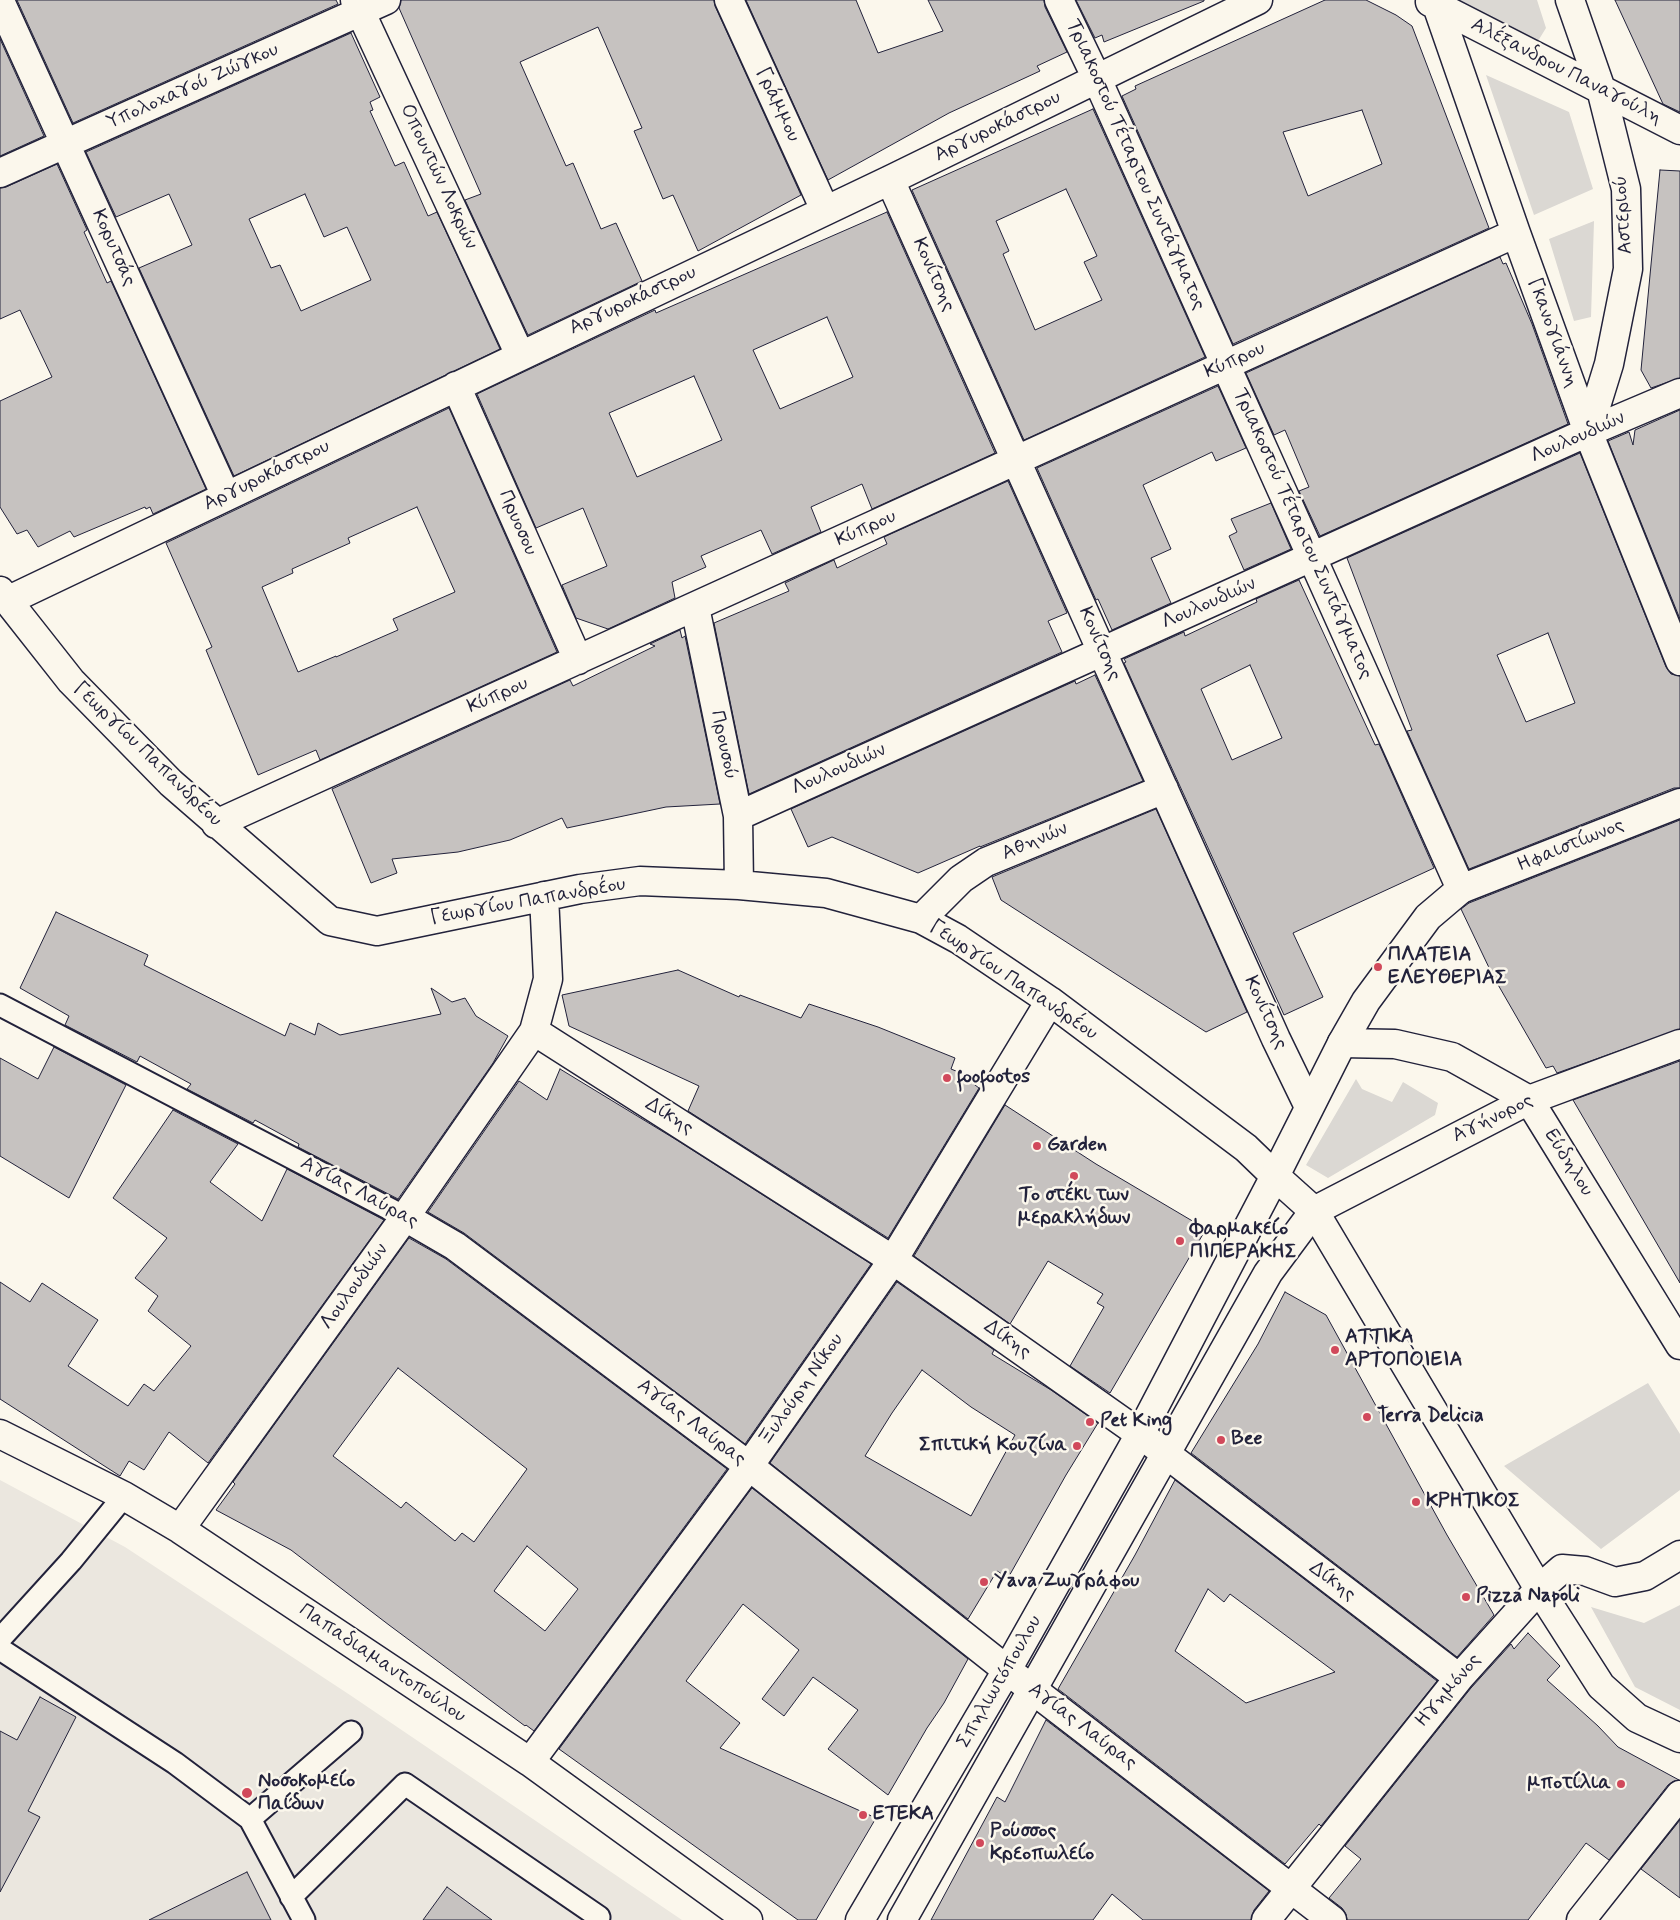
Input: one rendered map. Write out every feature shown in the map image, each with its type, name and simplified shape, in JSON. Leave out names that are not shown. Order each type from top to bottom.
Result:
[{"type":"street","name":"Κορυτσάς","points":[[0,0],[226,496]]},
{"type":"street","name":"Υπολοχαγού Ζώγκου","points":[[0,174],[358,6],[386,0]]},
{"type":"street","name":"Γράμμου","points":[[729,0],[825,210]]},
{"type":"street","name":"Τριακοστού Τέταρτου Συντάγματος","points":[[1059,0],[1097,80],[1462,889]]},
{"type":"street","name":"Αργυροκάστρου","points":[[3,596],[226,496],[890,180],[1258,0]]},
{"type":"street","name":"Αστεριού","points":[[1570,0],[1601,89],[1626,189],[1628,269],[1609,364],[1588,432]]},
{"type":"street","name":"Αλέξανδρου Παναγούλη","points":[[1433,2],[1680,130]]},
{"type":"street","name":"Γκανογιάννη","points":[[1433,2],[1588,432],[1680,661]]},
{"type":"street","name":"Οπουντών Λοκρών","points":[[358,6],[520,355]]},
{"type":"street","name":"Κονίτσης","points":[[890,180],[1276,1039],[1309,1107]]},
{"type":"street","name":"Κύπρου","points":[[216,824],[1516,233]]},
{"type":"street","name":"Πρυοσου","points":[[456,386],[578,660]]},
{"type":"street","name":"Λουλουδιών","points":[[738,816],[1588,432],[1680,393]]},
{"type":"street","name":"Γεωργίου Παπανδρέου","points":[[3,596],[71,681],[171,783],[330,921],[377,931],[580,889],[640,881],[740,885],[826,893],[921,919],[958,939],[1050,1001],[1238,1142],[1314,1211],[1539,1588],[1601,1686],[1637,1718],[1680,1738]]},
{"type":"street","name":"Προυσού","points":[[695,607],[738,816],[740,885]]},
{"type":"street","name":"Αθηνών","points":[[921,919],[961,879],[986,862],[1164,789]]},
{"type":"street","name":"Ηφαιστίωνος","points":[[1462,889],[1680,802]]},
{"type":"street","points":[[1342,1043],[1366,1001],[1428,917],[1462,889]]},
{"type":"street","name":"Λουλουδιών","points":[[180,1529],[405,1217],[534,1031],[548,979],[544,896]]},
{"type":"street","name":"Ξυλούρη Νίκου","points":[[530,1762],[749,1466],[893,1260],[1050,1001]]},
{"type":"street","name":"Δίκης","points":[[534,1031],[893,1260],[1140,1434],[1459,1678]]},
{"type":"street","name":"Σπηλιωτόπουλου","points":[[860,1920],[1007,1670],[1140,1434],[1275,1176],[1342,1043]]},
{"type":"street","name":"Εύδηλου","points":[[1342,1043],[1395,1044],[1452,1057],[1529,1100],[1680,1345]]},
{"type":"street","name":"Αγήνορος","points":[[1314,1211],[1529,1100],[1680,1044]]},
{"type":"street","name":"Σπηλιωτόπουλου","points":[[902,1920],[1268,1273],[1314,1211]]},
{"type":"street","name":"Αγίας Λαύρας","points":[[405,1217],[455,1246],[749,1466],[1032,1690],[1332,1920]]},
{"type":"street","name":"Παπαδιαμαντοπούλου","points":[[0,1434],[124,1496],[180,1529],[530,1762],[748,1920]]},
{"type":"street","name":"Ηγημόνος","points":[[1266,1920],[1459,1678],[1539,1588],[1562,1569],[1585,1571],[1615,1582],[1645,1576],[1680,1555]]},
{"type":"street","points":[[1581,1920],[1680,1795]]},
{"type":"lane","name":"Αγίας Λαύρας","points":[[0,1005],[405,1217]]},
{"type":"lane","points":[[0,1638],[71,1561],[124,1496]]},
{"type":"lane","points":[[0,1649],[175,1762],[250,1820],[304,1920]]},
{"type":"lane","points":[[250,1820],[350,1732]]},
{"type":"lane","points":[[291,1897],[405,1784],[599,1917]]},
{"type":"shaded area","points":[[1446,0],[1537,0],[1546,28],[1538,41],[1521,41]]},
{"type":"shaded area","points":[[1486,75],[1569,112],[1593,189],[1534,215]]},
{"type":"shaded area","points":[[1594,221],[1591,317],[1574,321],[1549,239]]},
{"type":"shaded area","points":[[1356,1079],[1362,1089],[1392,1102],[1403,1082],[1438,1103],[1435,1115],[1328,1178],[1306,1165]]},
{"type":"shaded area","points":[[1648,1383],[1680,1434],[1680,1490],[1601,1549],[1504,1466]]},
{"type":"shaded area","name":"Νοσοκομείο Παίδων","points":[[0,1480],[125,1547],[350,1695],[682,1920],[0,1920]]},
{"type":"shaded area","points":[[1680,1605],[1680,1710],[1635,1687],[1591,1607],[1644,1623]]},
{"type":"building","points":[[17,0],[336,0],[338,4],[73,123]]},
{"type":"building","points":[[401,0],[714,0],[715,6],[801,195],[698,251],[673,195],[663,199],[634,131],[642,128],[598,27],[520,62],[566,166],[573,163],[601,229],[616,223],[642,281],[528,335],[465,200],[481,194],[399,8]]},
{"type":"building","points":[[746,0],[856,0],[878,53],[943,31],[928,0],[1044,0],[1045,7],[1067,52],[1037,66],[1040,71],[949,113],[828,180]]},
{"type":"building","points":[[1076,0],[1204,1],[1104,42],[1102,35],[1095,38]]},
{"type":"building","points":[[1325,0],[1366,0],[1396,15],[1412,26],[1489,228],[1233,344],[1122,96],[1136,89],[1135,86]],"holes":[[[1362,110],[1382,164],[1308,196],[1283,132]]]},
{"type":"building","points":[[1615,0],[1680,0],[1680,112],[1663,104]]},
{"type":"building","points":[[351,33],[380,97],[370,102],[373,110],[370,111],[395,166],[404,162],[428,216],[437,212],[500,349],[234,476],[139,268],[192,245],[169,194],[116,217],[86,152]],"holes":[[[305,194],[324,237],[347,227],[371,280],[301,311],[280,265],[271,268],[249,219]]]},
{"type":"building","points":[[0,39],[44,136],[0,156]]},
{"type":"building","points":[[1093,109],[1205,357],[1024,440],[912,190]],"holes":[[[1066,189],[1097,256],[1084,262],[1102,300],[1035,330],[1003,254],[1009,251],[996,221]]]},
{"type":"building","points":[[57,164],[87,230],[84,232],[107,283],[111,281],[206,489],[153,514],[150,507],[146,509],[145,507],[74,537],[70,531],[38,547],[27,530],[17,534],[0,507],[0,401],[52,377],[20,310],[0,319],[0,188]]},
{"type":"building","points":[[1660,170],[1680,171],[1680,378],[1651,388],[1641,370]]},
{"type":"building","points":[[887,212],[995,453],[872,509],[862,484],[811,507],[821,532],[772,554],[761,530],[701,556],[706,567],[672,582],[675,598],[608,629],[576,618],[562,585],[607,566],[583,508],[536,528],[477,394],[655,310],[656,313]],"holes":[[[827,317],[853,377],[780,409],[753,350]],[[694,376],[722,440],[637,477],[609,413]]]},
{"type":"building","points":[[1500,257],[1503,264],[1506,263],[1532,324],[1568,424],[1320,536],[1299,491],[1309,487],[1285,430],[1274,435],[1246,373]]},
{"type":"building","points":[[1218,386],[1246,448],[1216,461],[1212,452],[1143,485],[1171,549],[1151,558],[1171,603],[1112,630],[1098,599],[1096,600],[1037,468]]},
{"type":"building","points":[[449,408],[557,652],[320,760],[316,750],[258,775],[206,650],[212,647],[166,543]],"holes":[[[417,507],[455,592],[393,619],[398,630],[298,672],[262,587],[293,573],[292,569],[350,543],[348,538]]]},
{"type":"building","points":[[1680,410],[1680,619],[1608,441],[1629,432],[1633,445],[1635,430]]},
{"type":"building","points":[[1580,453],[1666,667],[1671,674],[1680,676],[1680,788],[1674,788],[1469,869],[1407,731],[1412,730],[1347,558]],"holes":[[[1548,633],[1575,703],[1526,722],[1497,655]]]},
{"type":"building","points":[[1008,481],[1067,613],[1048,621],[1062,652],[749,794],[714,623],[789,591],[785,583],[834,560],[837,568],[887,544],[884,537]]},
{"type":"building","points":[[1271,503],[1291,549],[1244,570],[1229,536],[1237,532],[1231,519]]},
{"type":"building","points":[[1299,580],[1375,745],[1379,744],[1434,868],[1293,933],[1323,997],[1284,1015],[1124,663],[1126,662],[1124,659],[1184,632],[1185,636],[1257,602],[1256,599]],"holes":[[[1250,665],[1282,738],[1232,760],[1201,689]]]},
{"type":"building","points":[[680,630],[682,638],[685,636],[720,804],[666,807],[567,828],[562,818],[510,840],[458,852],[392,859],[397,873],[371,883],[332,789],[570,680],[573,686],[655,646],[650,644]]},
{"type":"building","points":[[1095,675],[1143,781],[980,846],[918,873],[832,837],[808,847],[791,809],[1075,681],[1076,684]]},
{"type":"building","points":[[1156,809],[1247,1012],[1206,1032],[1001,900],[992,877]]},
{"type":"building","points":[[1680,820],[1680,1029],[1557,1073],[1553,1066],[1546,1068],[1493,976],[1461,909],[1469,903]]},
{"type":"building","points":[[56,912],[148,955],[144,965],[285,1036],[290,1023],[315,1035],[318,1023],[340,1035],[441,1014],[431,988],[452,1002],[465,998],[476,1016],[508,1036],[493,1063],[398,1199],[298,1147],[299,1144],[255,1120],[253,1123],[187,1089],[191,1084],[140,1056],[137,1062],[65,1025],[69,1016],[20,988]]},
{"type":"building","points":[[678,970],[739,997],[740,995],[801,1018],[809,1004],[878,1027],[955,1058],[951,1069],[973,1078],[971,1082],[979,1088],[888,1238],[688,1111],[699,1086],[569,1026],[562,995]]},
{"type":"building","points":[[54,1047],[126,1085],[69,1198],[0,1156],[0,1058],[38,1079]]},
{"type":"building","points":[[1680,1061],[1680,1283],[1573,1100]]},
{"type":"building","points":[[560,1069],[675,1139],[871,1264],[745,1444],[464,1233],[428,1212],[519,1081],[547,1100]]},
{"type":"building","points":[[1005,1105],[1096,1164],[1206,1229],[1110,1393],[1070,1366],[1104,1307],[1097,1303],[1103,1294],[1048,1261],[1010,1324],[914,1256]]},
{"type":"building","points":[[173,1110],[238,1144],[210,1182],[262,1221],[287,1169],[384,1220],[208,1463],[169,1432],[144,1470],[129,1461],[120,1476],[0,1399],[0,1282],[30,1302],[42,1283],[98,1320],[68,1366],[128,1406],[144,1384],[154,1391],[191,1346],[148,1311],[158,1296],[135,1278],[167,1238],[113,1198]]},
{"type":"building","points":[[409,1238],[446,1259],[727,1469],[534,1731],[389,1625],[291,1550],[216,1510],[235,1484],[233,1482]],"holes":[[[398,1368],[527,1469],[474,1542],[462,1533],[455,1541],[406,1502],[401,1508],[333,1456]],[[527,1546],[578,1589],[545,1631],[494,1591]]]},
{"type":"building","points":[[897,1282],[994,1350],[992,1354],[1051,1390],[1098,1423],[1066,1475],[1008,1578],[997,1571],[968,1619],[770,1463]],"holes":[[[922,1370],[971,1407],[1015,1435],[971,1516],[865,1456]]]},
{"type":"building","points":[[1285,1292],[1326,1315],[1447,1535],[1494,1615],[1457,1657],[1191,1453],[1258,1344]]},
{"type":"building","points":[[1175,1480],[1437,1681],[1321,1826],[1319,1824],[1285,1864],[1058,1689],[1135,1555]],"holes":[[[1208,1589],[1224,1602],[1230,1594],[1335,1672],[1246,1703],[1175,1651]]]},
{"type":"building","points":[[752,1488],[968,1659],[944,1703],[927,1728],[888,1795],[828,1749],[858,1710],[813,1677],[784,1716],[762,1699],[799,1650],[743,1604],[686,1681],[740,1723],[720,1748],[876,1818],[816,1920],[798,1920],[559,1749]]},
{"type":"building","points":[[1528,1633],[1560,1666],[1547,1680],[1598,1726],[1618,1747],[1679,1780],[1668,1785],[1609,1860],[1586,1843],[1528,1920],[1347,1920],[1342,1908],[1329,1898],[1361,1859],[1345,1846],[1471,1688],[1511,1644],[1514,1649]]},
{"type":"building","points":[[40,1697],[76,1717],[28,1811],[40,1817],[0,1892],[0,1731],[17,1740]]},
{"type":"building","points":[[1046,1720],[1269,1891],[1254,1910],[1251,1920],[1143,1920],[1112,1894],[1093,1920],[931,1920],[997,1797],[1005,1802]]},
{"type":"building","points":[[1680,1820],[1680,1898],[1641,1869]]},
{"type":"building","points":[[247,1872],[271,1920],[149,1920]]},
{"type":"building","points":[[447,1887],[492,1920],[423,1920]]},
{"type":"place","name":"ΠΛΑΤΕΙΑ ΕΛΕΥΘΕΡΙΑΣ","points":[[1378,967]]},
{"type":"place","name":"foofootos","points":[[947,1078]]},
{"type":"place","name":"Garden","points":[[1037,1146]]},
{"type":"place","name":"Το στέκι των μερακλήδων","points":[[1074,1176]]},
{"type":"place","name":"Φαρμακείο ΠΙΠΕΡΑΚΗΣ","points":[[1180,1241]]},
{"type":"place","name":"ΑΤΤΙΚΑ ΑΡΤΟΠΟΙΕΙΑ","points":[[1335,1350]]},
{"type":"place","name":"Terra Delicia","points":[[1367,1417]]},
{"type":"place","name":"Pet King","points":[[1090,1422]]},
{"type":"place","name":"Bee","points":[[1221,1440]]},
{"type":"place","name":"Σπιτική Κουζίνα","points":[[1077,1446]]},
{"type":"place","name":"ΚΡΗΤΙΚΟΣ","points":[[1416,1502]]},
{"type":"place","name":"Yava Ζωγράφου","points":[[984,1582]]},
{"type":"place","name":"Pizza Napoli","points":[[1466,1597]]},
{"type":"place","name":"μποτίλια","points":[[1621,1784]]},
{"type":"place","name":"Νοσοκομείο Παίδων","points":[[247,1793]]},
{"type":"place","name":"ΕΤΕΚΑ","points":[[863,1815]]},
{"type":"place","name":"Ρούσσος Κρεοπωλείο","points":[[980,1843]]}]
